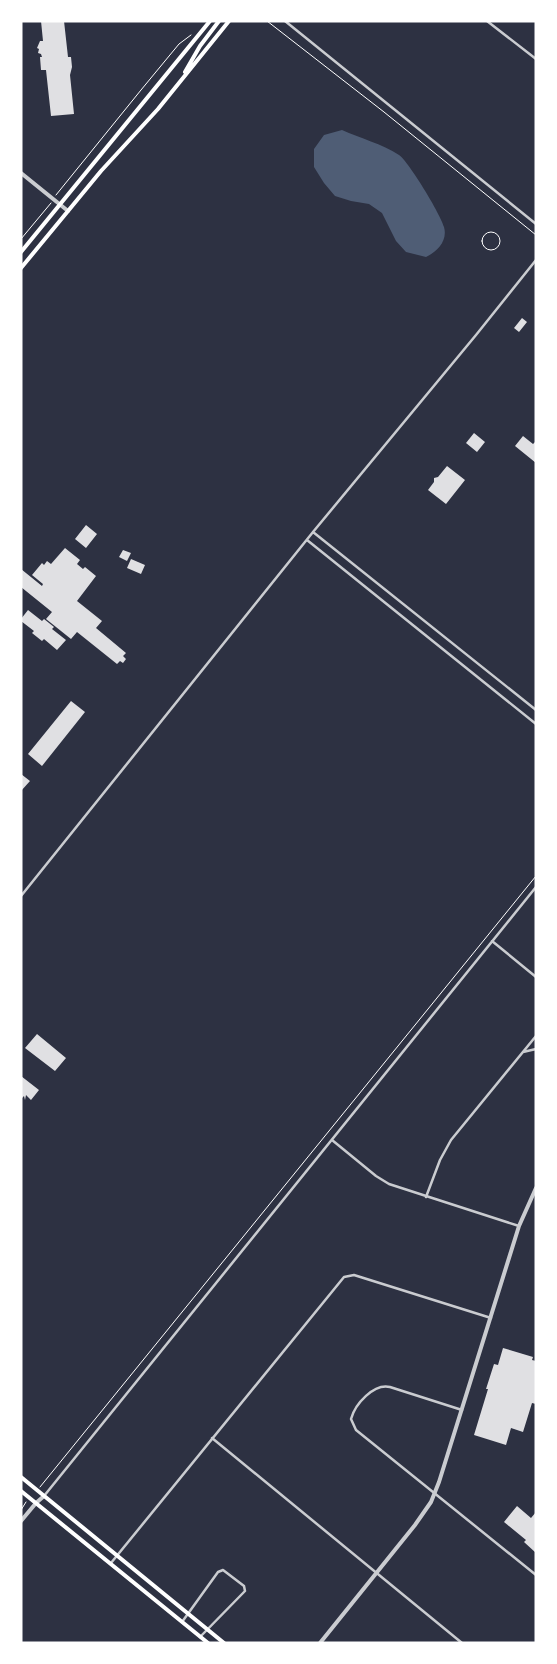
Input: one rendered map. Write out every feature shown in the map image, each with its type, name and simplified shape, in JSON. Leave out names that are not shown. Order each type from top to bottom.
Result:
[{"type":"main road","points":[[21,252],[210,21]]},
{"type":"main road","points":[[179,82],[200,46],[219,21]]},
{"type":"main road","points":[[21,268],[229,21]]},
{"type":"main road","points":[[21,1477],[224,1643]]},
{"type":"main road","points":[[21,1491],[208,1643]]},
{"type":"street","points":[[285,21],[536,224]]},
{"type":"street","points":[[488,21],[536,59]]},
{"type":"street","points":[[21,173],[68,211]]},
{"type":"street","points":[[21,896],[313,532],[476,336],[536,260]]},
{"type":"street","points":[[313,532],[536,710]]},
{"type":"street","points":[[307,540],[536,724]]},
{"type":"street","points":[[21,1521],[44,1496],[536,887]]},
{"type":"street","points":[[492,941],[536,976]]},
{"type":"street","points":[[426,1197],[440,1160],[448,1145],[536,1036]]},
{"type":"street","points":[[523,1052],[536,1049]]},
{"type":"street","points":[[332,1140],[384,1181],[426,1197],[519,1226]]},
{"type":"street","points":[[320,1643],[415,1525],[434,1493],[462,1410],[519,1226],[536,1188]]},
{"type":"street","points":[[110,1564],[340,1279],[347,1275],[354,1275],[491,1318]]},
{"type":"street","points":[[462,1410],[390,1387],[378,1387],[369,1393],[353,1413],[351,1422],[356,1430],[536,1575]]},
{"type":"street","points":[[212,1438],[462,1643]]},
{"type":"street","points":[[182,1622],[220,1570],[233,1576],[244,1586],[245,1591],[200,1637]]},
{"type":"path","points":[[267,21],[536,234]]},
{"type":"path","points":[[56,196],[179,44],[189,37]]},
{"type":"path","points":[[21,239],[48,207]]},
{"type":"path","points":[[493,232],[498,237],[498,244],[495,248],[487,249],[482,244],[483,238],[488,233],[493,232]]},
{"type":"path","points":[[42,1485],[536,876]]},
{"type":"path","points":[[21,1510],[24,1504]]},
{"type":"water","points":[[342,130],[378,144],[399,155],[404,160],[431,201],[444,227],[443,241],[434,252],[426,257],[406,252],[396,241],[382,213],[369,204],[335,196],[324,183],[314,167],[314,149],[324,135]]},
{"type":"building","points":[[41,21],[64,21],[68,57],[71,57],[72,67],[70,75],[74,114],[51,116],[46,70],[41,70],[40,57],[42,57],[38,53],[39,49],[37,48],[40,41],[43,41]]},
{"type":"building","points":[[522,318],[527,322],[519,332],[514,328]]},
{"type":"building","points":[[474,433],[485,442],[477,452],[466,443]]},
{"type":"building","points":[[523,436],[533,444],[536,441],[536,463],[515,446]]},
{"type":"building","points":[[447,466],[465,480],[446,504],[428,490],[434,482],[434,478],[438,477]]},
{"type":"building","points":[[86,525],[97,534],[86,548],[75,539]]},
{"type":"building","points":[[65,548],[80,560],[77,564],[83,569],[85,567],[96,576],[77,601],[102,621],[96,628],[126,653],[123,656],[126,659],[123,663],[120,661],[117,664],[77,632],[71,639],[46,619],[52,612],[21,587],[21,569],[42,586],[43,584],[32,575],[42,563],[44,565],[47,561],[51,564]]},
{"type":"building","points":[[123,550],[131,553],[127,561],[119,557]]},
{"type":"building","points":[[131,559],[145,565],[141,574],[127,568]]},
{"type":"building","points":[[28,610],[42,621],[44,619],[54,627],[52,629],[66,640],[57,650],[44,639],[42,641],[32,633],[34,631],[21,621]]},
{"type":"building","points":[[71,701],[85,712],[42,766],[28,754]]},
{"type":"building","points":[[21,774],[30,781],[21,791]]},
{"type":"building","points":[[37,1034],[66,1058],[55,1071],[25,1048]]},
{"type":"building","points":[[21,1076],[39,1090],[31,1100],[26,1095],[25,1100],[24,1096],[21,1099]]},
{"type":"building","points":[[503,1348],[533,1357],[532,1360],[536,1361],[536,1404],[532,1403],[523,1432],[511,1428],[506,1445],[474,1435],[494,1364],[498,1365]]},
{"type":"building","points":[[517,1506],[531,1518],[536,1512],[536,1553],[524,1542],[526,1540],[504,1522]]}]
